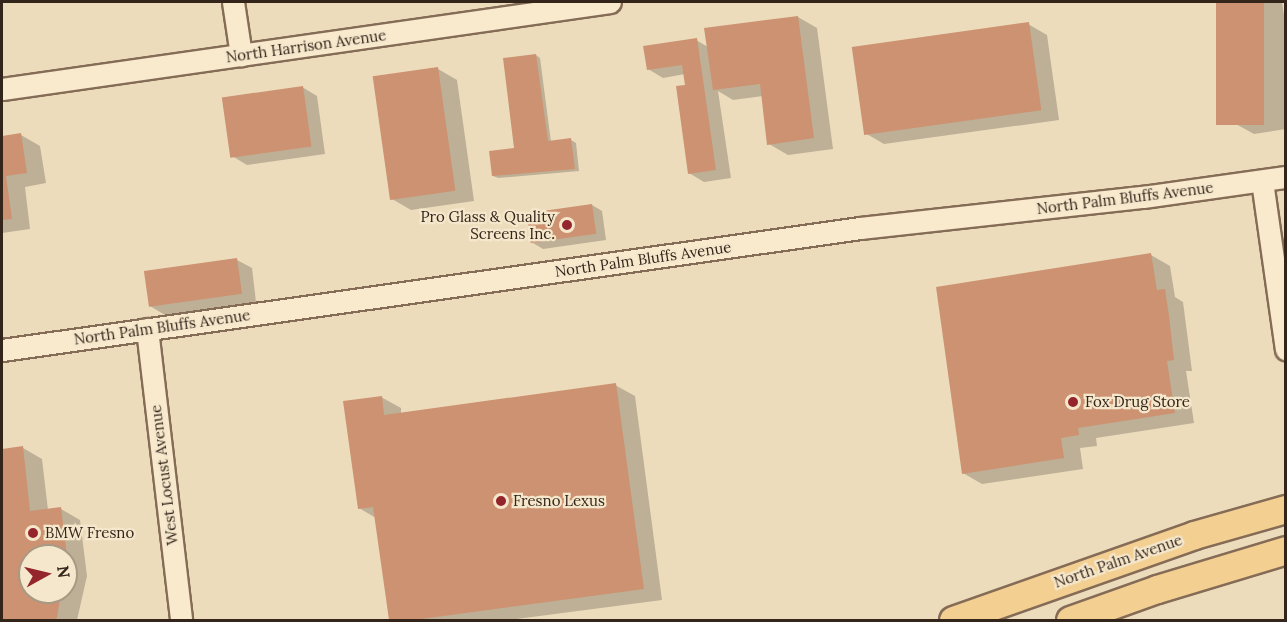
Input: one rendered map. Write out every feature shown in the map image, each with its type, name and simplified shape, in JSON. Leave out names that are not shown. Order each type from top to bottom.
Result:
[{"type":"main road","name":"North Palm Avenue","points":[[953,621],[1194,535],[1286,508]]},
{"type":"main road","points":[[1070,621],[1158,589],[1286,550]]},
{"type":"main road","points":[[970,621],[996,604]]},
{"type":"street","points":[[233,2],[241,55]]},
{"type":"street","name":"North Harrison Avenue","points":[[2,89],[241,55],[515,8],[610,2]]},
{"type":"street","name":"North Palm Bluffs Avenue","points":[[2,350],[851,229],[1143,197],[1286,177]]},
{"type":"street","points":[[1262,180],[1286,348]]},
{"type":"street","name":"West Locust Avenue","points":[[147,329],[181,621]]},
{"type":"building","points":[[1216,2],[1264,2],[1264,125],[1216,125]]},
{"type":"building","points":[[798,16],[814,138],[767,145],[760,84],[713,90],[704,28]]},
{"type":"building","points":[[1029,22],[1041,110],[864,135],[852,47]]},
{"type":"building","points":[[697,38],[716,170],[688,174],[676,86],[685,85],[682,65],[647,70],[643,46]]},
{"type":"building","points":[[536,54],[548,141],[571,138],[575,169],[492,176],[489,151],[514,148],[503,58]]},
{"type":"building","points":[[438,67],[455,191],[390,200],[373,76]]},
{"type":"building","points":[[303,86],[311,146],[230,158],[222,97]]},
{"type":"building","points":[[21,133],[27,173],[6,176],[12,219],[2,220],[2,136]]},
{"type":"building","points":[[592,204],[596,234],[531,243],[527,213]]},
{"type":"building","points":[[1151,253],[1157,290],[1165,289],[1174,360],[1167,361],[1175,413],[1078,428],[1079,435],[1061,438],[1064,458],[962,474],[936,287]]},
{"type":"building","points":[[237,258],[242,294],[149,307],[144,271]]},
{"type":"building","points":[[616,383],[644,589],[414,620],[389,620],[373,507],[358,509],[343,401],[382,396],[384,415]]},
{"type":"building","name":"BMW Fresno","points":[[23,446],[30,511],[61,507],[66,544],[18,544],[18,604],[59,604],[57,618],[53,620],[2,620],[2,449]]},
{"type":"place","name":"Pro Glass & Quality Screens Inc.","points":[[567,225]]},
{"type":"place","name":"Fox Drug Store","points":[[1073,402]]},
{"type":"place","name":"Fresno Lexus","points":[[501,501]]},
{"type":"place","name":"BMW Fresno","points":[[33,533]]}]
